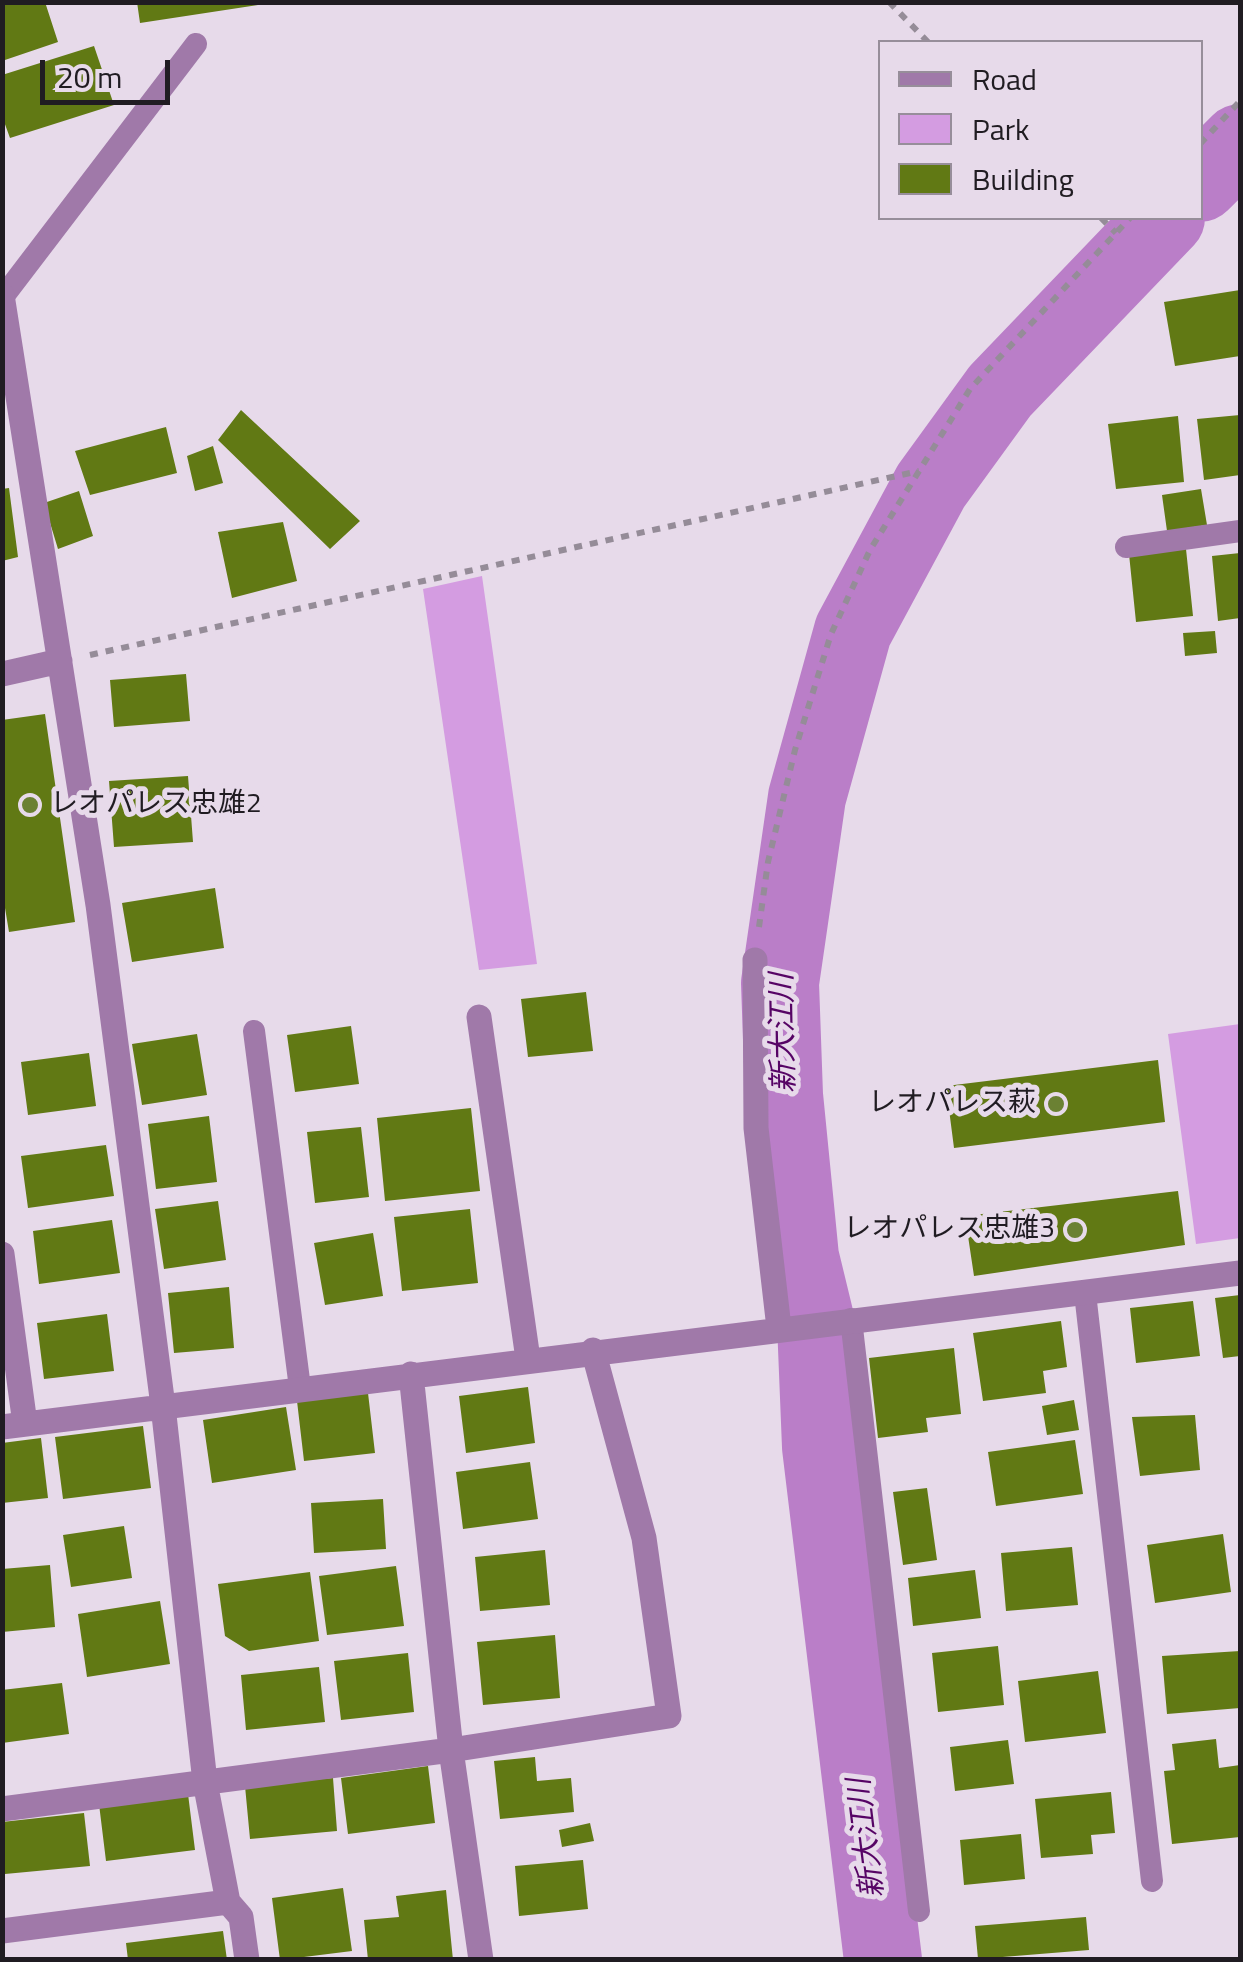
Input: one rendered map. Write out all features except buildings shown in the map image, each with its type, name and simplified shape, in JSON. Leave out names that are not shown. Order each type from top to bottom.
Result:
[{"type":"street","points":[[3,296],[7,350],[98,905],[163,1406],[205,1782],[228,1902],[241,1917],[247,1960]]},
{"type":"street","points":[[2,674],[60,662]]},
{"type":"street","points":[[755,960],[756,1128],[785,1327]]},
{"type":"street","points":[[479,1017],[528,1359]]},
{"type":"street","points":[[2,1254],[14,1425],[1240,1273]]},
{"type":"street","points":[[2,1808],[451,1750],[669,1716],[644,1538],[605,1349]]},
{"type":"street","points":[[411,1374],[451,1750],[481,1960]]},
{"type":"street","points":[[2,1931],[228,1902]]},
{"type":"lane","points":[[3,296],[196,44]]},
{"type":"lane","points":[[1126,546],[1240,531]]},
{"type":"lane","points":[[254,1031],[300,1388]]},
{"type":"lane","points":[[1085,1293],[1152,1881]]},
{"type":"lane","points":[[842,1320],[918,1912]]},
{"type":"path","points":[[889,2],[926,40]]},
{"type":"path","points":[[1203,141],[1240,102]]},
{"type":"path","points":[[1103,220],[1116,232]]},
{"type":"path","points":[[755,960],[773,843],[795,750],[831,634],[870,550],[970,389],[1128,220]]},
{"type":"path","points":[[60,662],[918,471]]},
{"type":"green space","points":[[482,576],[537,964],[479,970],[423,589]]},
{"type":"green space","points":[[1240,1024],[1240,1238],[1196,1244],[1168,1034]]},
{"type":"waterway","name":"新大江川","points":[[1203,180],[1240,143]]},
{"type":"waterway","name":"新大江川","points":[[883,1960],[821,1447],[816,1323],[800,1257],[784,1095],[780,983],[807,797],[853,631],[931,486],[1000,391],[1164,220]]},
{"type":"place","name":"レオパレス忠雄2","points":[[30,805]]},
{"type":"place","name":"レオパレス萩","points":[[1056,1104]]},
{"type":"place","name":"レオパレス忠雄3","points":[[1075,1230]]}]
